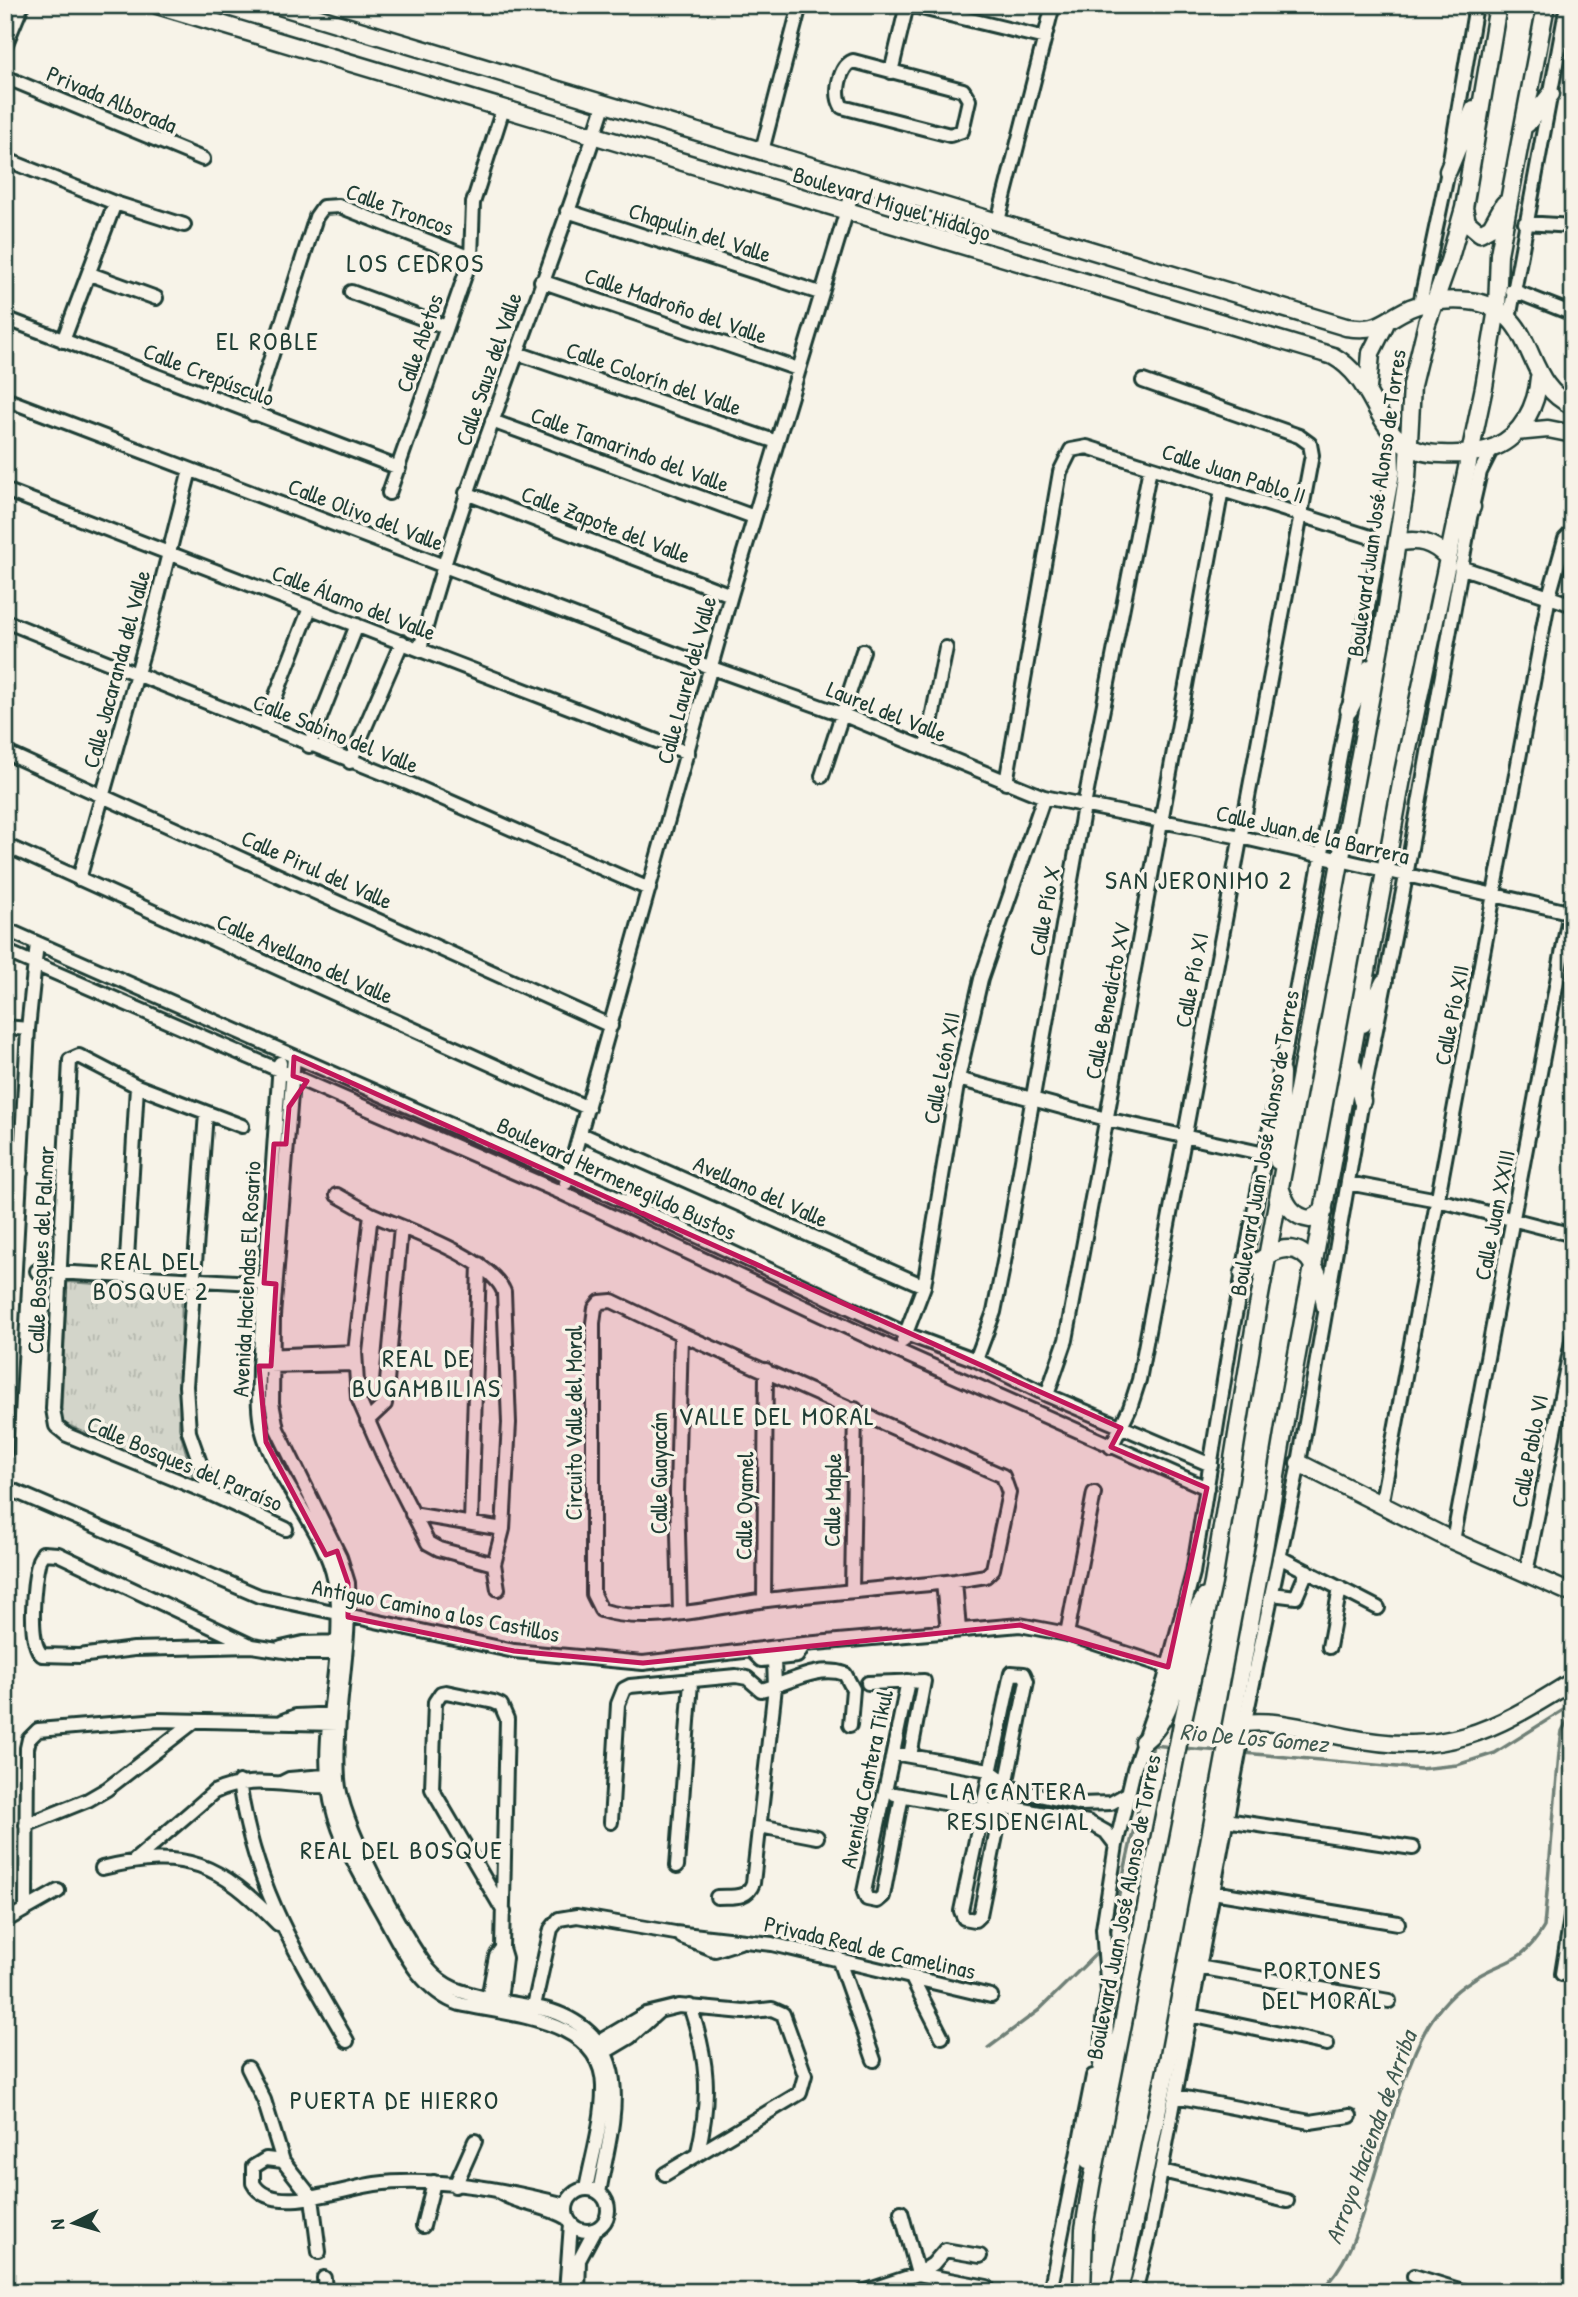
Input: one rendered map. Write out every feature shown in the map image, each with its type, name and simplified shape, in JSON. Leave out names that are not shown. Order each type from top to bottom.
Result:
[{"type":"main road","name":"Boulevard Miguel Hidalgo","points":[[157,5],[846,213],[1333,356],[1351,367],[1368,390],[1392,434],[1408,448]]},
{"type":"main road","name":"Boulevard Miguel Hidalgo","points":[[276,5],[299,9],[604,105],[1346,327],[1385,325],[1428,303]]},
{"type":"main road","name":"Boulevard Juan José Alonso de Torres","points":[[1082,2292],[1084,2229],[1091,2186],[1182,1724],[1213,1583],[1268,1256],[1379,650],[1408,448],[1412,385],[1428,303],[1464,208],[1498,5]]},
{"type":"main road","points":[[1119,2292],[1240,1722],[1314,1265],[1385,871],[1454,562],[1469,454],[1503,314],[1497,267],[1546,5]]},
{"type":"main road","points":[[1448,171],[1485,80]]},
{"type":"main road","points":[[1522,133],[1532,115],[1551,94]]},
{"type":"main road","points":[[1464,208],[1472,229],[1483,232],[1491,227],[1510,194]]},
{"type":"main road","points":[[1408,448],[1423,453],[1469,454],[1492,448],[1516,432],[1530,411],[1537,393],[1539,377],[1531,349],[1503,314],[1468,301],[1428,303]]},
{"type":"main road","points":[[1368,390],[1371,352],[1385,325]]},
{"type":"main road","points":[[1539,377],[1554,395],[1573,406]]},
{"type":"main road","points":[[1516,432],[1556,429],[1573,434]]},
{"type":"main road","points":[[1454,562],[1472,507]]},
{"type":"main road","points":[[1396,543],[1423,541],[1437,547],[1454,562]]},
{"type":"main road","points":[[1349,710],[1379,650]]},
{"type":"main road","points":[[1355,1038],[1384,982]]},
{"type":"main road","points":[[1352,1059],[1362,1101]]},
{"type":"main road","points":[[1281,1073],[1278,1152],[1281,1191],[1290,1210],[1301,1218],[1314,1217],[1324,1210]]},
{"type":"main road","points":[[1243,1274],[1268,1256],[1287,1250],[1303,1254],[1314,1265],[1322,1284],[1325,1306]]},
{"type":"main road","points":[[1299,1463],[1452,1541],[1573,1594]]},
{"type":"main road","points":[[1143,1742],[1164,1715],[1187,1633],[1213,1583]]},
{"type":"main road","points":[[1240,1722],[1274,1723],[1389,1744],[1437,1744],[1484,1732],[1573,1681]]},
{"type":"main road","points":[[1091,2186],[1089,2145],[1104,2053],[1105,2017]]},
{"type":"street","points":[[5,46],[22,5]]},
{"type":"street","points":[[762,151],[800,5]]},
{"type":"street","points":[[891,72],[908,5],[1045,38]]},
{"type":"street","points":[[998,221],[1054,5]]},
{"type":"street","points":[[1428,303],[1476,5]]},
{"type":"street","points":[[1503,314],[1512,290],[1567,5]]},
{"type":"street","points":[[853,61],[891,72],[966,92],[969,100],[961,131],[950,135],[845,109],[839,103],[837,94],[848,63],[853,61]]},
{"type":"street","name":"Privada Alborada","points":[[5,77],[203,159]]},
{"type":"street","name":"Calle Sauz del Valle","points":[[420,649],[442,565],[466,493],[604,105]]},
{"type":"street","name":"Calle Abetos","points":[[388,493],[471,258],[473,204],[503,109]]},
{"type":"street","points":[[5,159],[115,203],[184,225]]},
{"type":"street","name":"Calle Laurel del Valle","points":[[562,1193],[569,1177],[731,595],[856,180]]},
{"type":"street","points":[[63,341],[115,203]]},
{"type":"street","name":"Calle Troncos","points":[[253,414],[316,217],[323,207],[339,206],[471,258]]},
{"type":"street","name":"Chapulin del Valle","points":[[567,211],[820,293]]},
{"type":"street","points":[[1525,223],[1573,226]]},
{"type":"street","points":[[90,274],[156,298]]},
{"type":"street","name":"Calle Madroño del Valle","points":[[541,281],[798,369]]},
{"type":"street","points":[[1512,290],[1573,314]]},
{"type":"street","points":[[351,292],[446,327]]},
{"type":"street","name":"Calle Crepúsculo","points":[[5,318],[398,468]]},
{"type":"street","name":"Calle Colorín del Valle","points":[[517,353],[777,442]]},
{"type":"street","name":"Calle Pío XI","points":[[1111,1447],[1139,1380],[1312,462],[1312,449],[1306,440],[1143,381]]},
{"type":"street","name":"Calle Olivo del Valle","points":[[5,399],[712,668]]},
{"type":"street","name":"Calle Tamarindo del Valle","points":[[492,421],[754,517]]},
{"type":"street","name":"Boulevard Juan José Alonso de Torres","points":[[1050,2292],[1105,2017],[1108,1992],[1103,1929],[1116,1845],[1127,1794],[1168,1667],[1193,1573],[1243,1274],[1393,473],[1392,434]]},
{"type":"street","name":"Calle Juan Pablo II","points":[[1006,783],[1060,472],[1065,457],[1075,447],[1087,447],[1380,540]]},
{"type":"street","points":[[1472,507],[1480,472],[1492,448]]},
{"type":"street","name":"Calle Pío X","points":[[976,1360],[994,1312],[1084,806],[1150,468]]},
{"type":"street","name":"Calle Jacaranda del Valle","points":[[79,878],[170,552],[190,470]]},
{"type":"street","name":"Calle Benedicto XV","points":[[1047,1395],[1063,1355],[1222,489]]},
{"type":"street","name":"Calle Álamo del Valle","points":[[5,490],[688,753]]},
{"type":"street","name":"Calle Zapote del Valle","points":[[466,493],[731,595]]},
{"type":"street","name":"Calle Pío XII","points":[[1381,1506],[1549,596],[1571,533]]},
{"type":"street","points":[[1240,1722],[1272,1594],[1299,1463],[1362,1101],[1406,876],[1454,562],[1573,605]]},
{"type":"street","points":[[264,726],[310,608]]},
{"type":"street","name":"Calle Sabino del Valle","points":[[5,621],[410,785],[649,889]]},
{"type":"street","points":[[309,746],[357,625]]},
{"type":"street","points":[[350,762],[402,642]]},
{"type":"street","points":[[926,748],[946,648]]},
{"type":"street","points":[[822,775],[863,651]]},
{"type":"street","name":"Laurel del Valle","points":[[712,668],[844,715],[1044,797]]},
{"type":"street","name":"Calle Pirul del Valle","points":[[5,751],[103,798],[611,1026]]},
{"type":"street","name":"Calle Juan de la Barrera","points":[[1044,797],[1240,837],[1494,898],[1571,913]]},
{"type":"street","name":"Calle León XII","points":[[898,1351],[924,1286],[958,1079],[986,958],[1044,797]]},
{"type":"street","name":"Calle Avellano del Valle","points":[[5,845],[588,1108]]},
{"type":"street","name":"Calle Juan XXIII","points":[[1452,1541],[1573,895]]},
{"type":"street","name":"Boulevard Hermenegildo Bustos","points":[[5,929],[569,1177],[906,1334],[976,1360],[1047,1395],[1211,1465]]},
{"type":"street","points":[[5,1453],[28,1029],[37,943]]},
{"type":"street","name":"Boulevard Hermenegildo Bustos","points":[[5,951],[562,1193],[898,1351],[1207,1488]]},
{"type":"street","points":[[5,1027],[28,1029]]},
{"type":"street","name":"Avenida Haciendas El Rosario","points":[[281,1051],[280,1144],[260,1414],[266,1442],[348,1583],[340,1647],[333,1814],[347,1848],[412,1964],[427,1983],[449,2001],[532,2013],[597,2050]]},
{"type":"street","name":"Calle Bosques del Palmar","points":[[68,1435],[56,1426],[53,1409],[70,1060],[79,1056],[137,1086]]},
{"type":"street","name":"Avenida Haciendas El Rosario","points":[[280,1144],[289,1107],[295,1057]]},
{"type":"street","points":[[958,1079],[1106,1119],[1265,1154]]},
{"type":"street","points":[[126,1276],[137,1086],[242,1126]]},
{"type":"street","points":[[289,1107],[301,1092],[318,1086]]},
{"type":"street","points":[[206,1113],[193,1282],[187,1415],[195,1455],[211,1494]]},
{"type":"street","name":"Avellano del Valle","points":[[581,1134],[924,1286]]},
{"type":"street","points":[[5,1173],[21,1179]]},
{"type":"street","points":[[5,1182],[21,1179]]},
{"type":"street","points":[[1348,1183],[1438,1200],[1573,1235]]},
{"type":"street","points":[[337,1195],[371,1214],[479,1264],[496,1276],[506,1304],[509,1423],[503,1529],[494,1564],[498,1589]]},
{"type":"street","points":[[371,1214],[355,1358],[358,1398],[424,1537],[433,1546],[494,1564]]},
{"type":"street","points":[[367,1421],[385,1404],[401,1227]]},
{"type":"street","points":[[471,1523],[479,1264]]},
{"type":"street","points":[[37,1271],[193,1282],[270,1284]]},
{"type":"street","name":"Circuito Valle del Moral","points":[[612,1301],[766,1370],[1006,1478],[1009,1493],[995,1566],[986,1576],[949,1582],[764,1600],[680,1612],[639,1615],[607,1612],[598,1607],[594,1600],[594,1313],[600,1302],[612,1301]]},
{"type":"street","name":"Calle Guayacán","points":[[680,1612],[677,1493],[681,1334]]},
{"type":"street","name":"Calle Pablo VI","points":[[1526,1573],[1573,1336]]},
{"type":"street","points":[[265,1361],[355,1358]]},
{"type":"street","name":"Calle Oyamel","points":[[764,1600],[766,1370]]},
{"type":"street","name":"Calle Maple","points":[[852,1591],[855,1409]]},
{"type":"street","name":"Calle Bosques del Paraíso","points":[[68,1435],[211,1494],[286,1529]]},
{"type":"street","name":"Antiguo Camino a los Castillos","points":[[5,1487],[246,1592],[343,1616],[514,1651],[628,1662],[663,1662],[804,1644],[1020,1625],[1067,1634],[1168,1667]]},
{"type":"street","points":[[1067,1634],[1094,1493]]},
{"type":"street","points":[[412,1514],[503,1529]]},
{"type":"street","points":[[252,1646],[58,1554],[44,1553],[39,1560],[34,1642],[42,1655],[79,1656],[145,1648],[252,1646],[281,1648],[297,1653],[340,1647]]},
{"type":"street","points":[[1279,1557],[1378,1608]]},
{"type":"street","points":[[1272,1594],[1296,1597],[1307,1572]]},
{"type":"street","points":[[949,1582],[954,1630]]},
{"type":"street","points":[[1329,1647],[1340,1588]]},
{"type":"street","points":[[751,1650],[761,1660],[774,1660],[797,1656],[804,1644]]},
{"type":"street","points":[[716,1897],[742,1896],[750,1891],[775,1687],[774,1660]]},
{"type":"street","points":[[611,1822],[621,1696],[624,1689],[635,1685],[742,1676],[758,1690],[825,1670],[845,1674],[853,1689],[850,1725]]},
{"type":"street","points":[[1011,1673],[1024,1674],[1027,1681],[1006,1786],[980,1915],[975,1920],[964,1918],[961,1911],[1009,1676],[1011,1673]]},
{"type":"street","points":[[868,1683],[908,1681]]},
{"type":"street","name":"Avenida Cantera Tikul","points":[[902,1795],[883,1896],[877,1901],[867,1899],[864,1892],[908,1681],[924,1681],[910,1756]]},
{"type":"street","points":[[677,1866],[691,1682]]},
{"type":"street","points":[[493,2006],[505,1958],[502,1948],[504,1912],[507,1719],[501,1705],[446,1692],[438,1697],[435,1708],[432,1789],[504,1912]]},
{"type":"street","points":[[26,1907],[27,1748],[29,1739],[38,1730],[149,1721],[283,1721],[296,1716],[336,1719]]},
{"type":"street","points":[[26,1825],[97,1795],[195,1721]]},
{"type":"street","points":[[893,1753],[989,1770],[1006,1786],[1093,1805],[1111,1803],[1127,1794]]},
{"type":"street","points":[[1135,2292],[1143,2267],[1226,1820],[1229,1768]]},
{"type":"street","points":[[135,1860],[214,1792],[239,1782],[281,1783],[289,1779],[333,1781]]},
{"type":"street","points":[[239,1782],[251,1849],[282,1928],[346,2041]]},
{"type":"street","points":[[885,1791],[981,1810],[1013,1808],[1088,1822],[1106,1832],[1116,1845]]},
{"type":"street","points":[[1226,1820],[1413,1848]]},
{"type":"street","points":[[760,1826],[817,1837]]},
{"type":"street","points":[[102,1868],[135,1860],[180,1860],[210,1868],[247,1893],[282,1928]]},
{"type":"street","points":[[5,1921],[58,1891]]},
{"type":"street","points":[[1213,1892],[1398,1923]]},
{"type":"street","points":[[1562,1974],[1573,1905]]},
{"type":"street","name":"Privada Real de Camelinas","points":[[532,2013],[549,1934],[559,1919],[577,1916],[675,1933],[783,1945],[913,1980],[991,1996]]},
{"type":"street","points":[[838,1958],[874,2060]]},
{"type":"street","points":[[1198,1967],[1389,2001]]},
{"type":"street","points":[[913,1980],[942,2037]]},
{"type":"street","points":[[690,2006],[706,2065],[708,2097],[698,2152]]},
{"type":"street","points":[[597,2050],[644,2027],[659,2011],[690,2006],[744,2012],[779,2011],[787,2023],[805,2076],[800,2093],[665,2174]]},
{"type":"street","points":[[1190,2015],[1327,2044]]},
{"type":"street","points":[[586,2189],[604,2087],[597,2050]]},
{"type":"street","points":[[597,2050],[615,2087],[599,2193]]},
{"type":"street","points":[[248,2068],[264,2100],[283,2161],[312,2198],[319,2252]]},
{"type":"street","points":[[1175,2096],[1310,2122],[1350,2116]]},
{"type":"street","points":[[455,2186],[475,2141]]},
{"type":"street","points":[[283,2161],[266,2159],[253,2167],[251,2177],[256,2190],[277,2199],[312,2198],[374,2184],[416,2180],[434,2182],[516,2192],[568,2216],[582,2231],[595,2230]]},
{"type":"street","points":[[1161,2171],[1286,2200]]},
{"type":"street","points":[[423,2225],[434,2182]]},
{"type":"street","points":[[566,2292],[568,2216],[574,2193],[586,2189],[599,2193],[607,2205],[608,2213],[595,2230],[579,2260],[578,2292]]},
{"type":"street","points":[[901,2212],[918,2274]]},
{"type":"street","points":[[863,2292],[918,2274],[933,2264],[945,2250],[980,2256]]},
{"type":"street","points":[[918,2274],[987,2287]]},
{"type":"street","points":[[1414,2276],[1464,2292]]},
{"type":"street","points":[[324,2278],[324,2292]]},
{"type":"highlighted area","points":[[294,1057],[1121,1428],[1111,1447],[1207,1488],[1168,1667],[1020,1625],[643,1663],[514,1651],[348,1617],[348,1583],[337,1551],[326,1555],[266,1442],[259,1366],[271,1366],[276,1284],[264,1283],[274,1144],[286,1144],[289,1107],[307,1081],[293,1076]]},
{"type":"green space","points":[[67,1282],[182,1290],[179,1428],[194,1481],[61,1422]]},
{"type":"waterway","name":"Rio De Los Gomez","points":[[1244,1753],[1420,1769],[1457,1765],[1495,1753],[1573,1704]]},
{"type":"waterway","name":"Arroyo Hacienda de Arriba","points":[[1319,2292],[1337,2272],[1354,2237],[1410,2063],[1429,2024],[1457,1991],[1480,1975],[1519,1956],[1544,1927],[1559,1753],[1562,1731],[1573,1710]]},
{"type":"waterway","name":"Rio De Los Gomez","points":[[1108,1942],[1153,1745],[1173,1747]]},
{"type":"waterway","name":"Rio De Los Gomez","points":[[1181,1748],[1222,1751]]},
{"type":"waterway","name":"Rio De Los Gomez","points":[[988,2048],[1039,2010],[1100,1950]]},
{"type":"district","name":"LOS CEDROS","points":[[416,262]]},
{"type":"district","name":"EL ROBLE","points":[[268,340]]},
{"type":"district","name":"SAN JERONIMO 2","points":[[1199,879]]},
{"type":"district","name":"REAL DEL BOSQUE 2","points":[[151,1275]]},
{"type":"district","name":"REAL DE BUGAMBILIAS","points":[[427,1372]]},
{"type":"district","name":"VALLE DEL MORAL","points":[[777,1415]]},
{"type":"district","name":"LA CANTERA RESIDENCIAL","points":[[1019,1805]]},
{"type":"district","name":"REAL DEL BOSQUE","points":[[402,1849]]},
{"type":"district","name":"PORTONES DEL MORAL","points":[[1323,1984]]},
{"type":"district","name":"PUERTA DE HIERRO","points":[[395,2099]]}]
